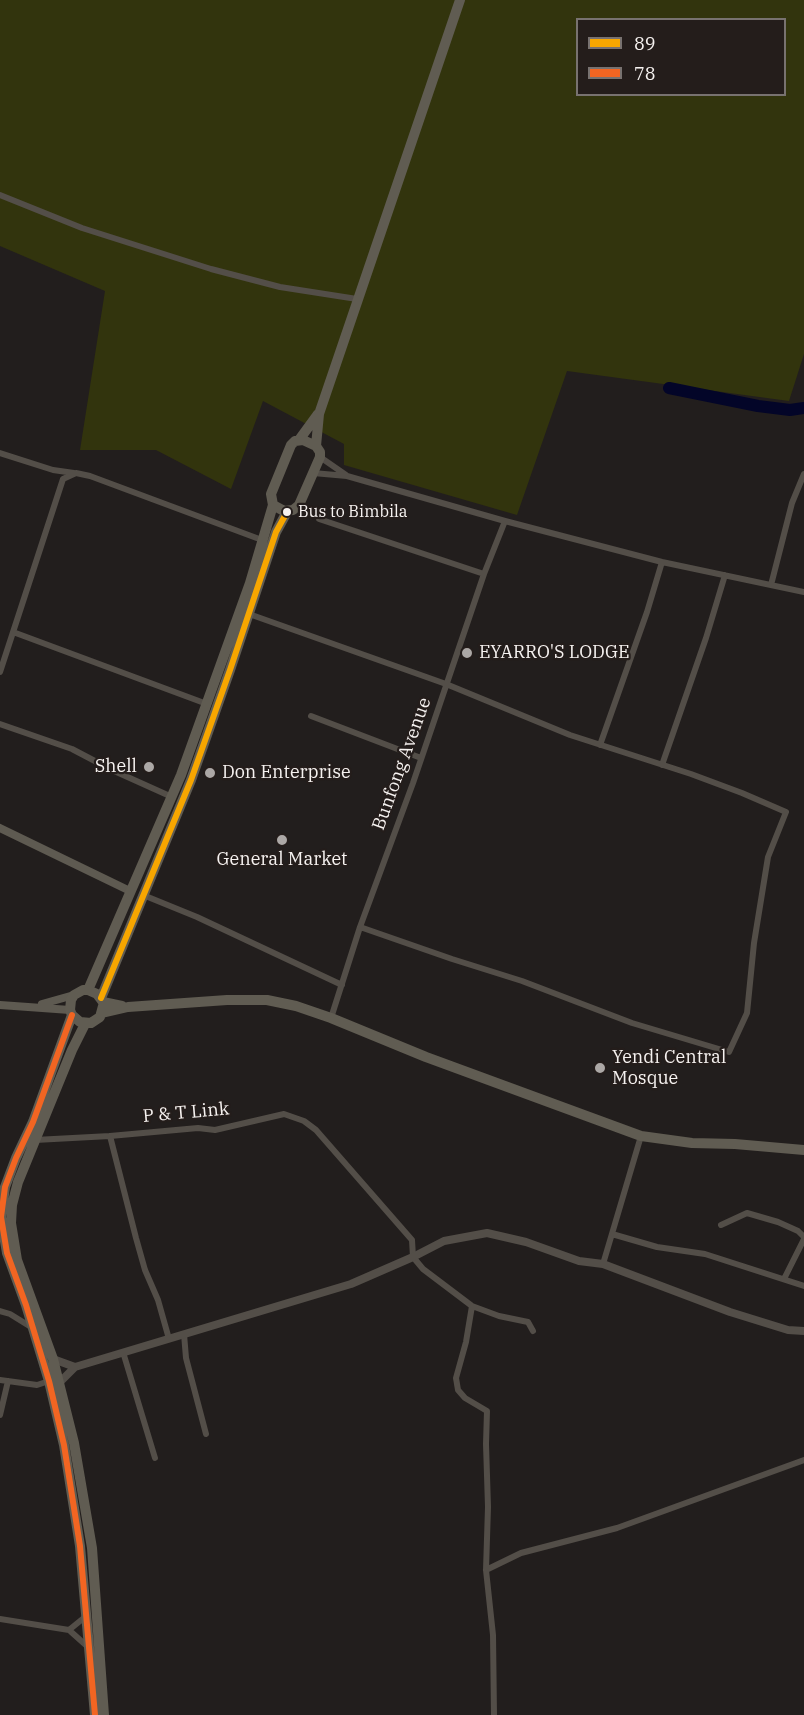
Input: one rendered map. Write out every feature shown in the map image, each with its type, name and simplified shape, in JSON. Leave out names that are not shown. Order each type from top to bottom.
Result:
[{"type":"highway","points":[[273,505],[287,512],[296,509],[313,473],[318,451],[319,414],[460,0]]},
{"type":"highway","points":[[88,990],[172,797],[207,704],[250,583],[273,505],[271,494],[291,445],[299,440],[319,414]]},
{"type":"highway","points":[[299,440],[306,440],[318,451]]},
{"type":"highway","points":[[71,1013],[85,1024],[96,1021],[142,895],[191,780],[276,532],[287,512]]},
{"type":"highway","points":[[102,1004],[97,994],[88,990],[78,992],[71,1000],[71,1013],[33,1122],[12,1168],[1,1217],[7,1253],[26,1305],[31,1327],[56,1380],[74,1443],[92,1548],[104,1715]]},
{"type":"highway","points":[[102,1004],[128,1007],[227,1000],[267,1000],[296,1006],[436,1061],[641,1136],[692,1143],[804,1150]]},
{"type":"highway","points":[[85,1024],[72,1050],[18,1182],[12,1204],[11,1223],[16,1260],[53,1359],[80,1546],[95,1715]]},
{"type":"main road","points":[[0,828],[130,891]]},
{"type":"main road","points":[[35,1006],[74,995]]},
{"type":"main road","points":[[0,1005],[35,1006],[71,1013]]},
{"type":"street","points":[[0,195],[82,228],[211,269],[280,287],[357,299]]},
{"type":"street","points":[[318,451],[347,476]]},
{"type":"street","points":[[0,453],[53,470],[90,476],[262,540]]},
{"type":"street","points":[[0,672],[63,479],[76,473]]},
{"type":"street","points":[[313,473],[347,476],[662,562],[804,592]]},
{"type":"street","points":[[771,585],[792,503],[804,474]]},
{"type":"street","points":[[319,519],[484,574]]},
{"type":"street","name":"Bunfong Avenue","points":[[331,1018],[360,927],[484,574],[505,521]]},
{"type":"street","points":[[600,745],[644,622],[662,562]]},
{"type":"street","points":[[662,765],[725,575]]},
{"type":"street","points":[[249,614],[446,684],[533,722],[742,793],[786,812],[768,857],[754,943],[747,1012],[729,1052],[632,1023],[522,981],[360,927]]},
{"type":"street","points":[[13,632],[207,704]]},
{"type":"street","points":[[311,716],[421,758]]},
{"type":"street","points":[[0,723],[72,749],[172,797]]},
{"type":"street","points":[[142,895],[197,917],[342,985]]},
{"type":"street","name":"P & T Link","points":[[35,1140],[198,1128],[215,1130],[284,1114],[304,1121],[316,1130],[412,1240],[413,1257]]},
{"type":"street","points":[[110,1136],[135,1238],[158,1300],[169,1339]]},
{"type":"street","points":[[603,1264],[641,1136]]},
{"type":"street","points":[[721,1225],[747,1213],[778,1222],[798,1231],[804,1238],[784,1279]]},
{"type":"street","points":[[0,1380],[37,1385],[56,1380],[75,1367],[351,1284],[444,1241],[487,1233],[526,1242],[579,1261],[603,1264],[730,1312],[788,1330],[804,1331]]},
{"type":"street","points":[[612,1234],[657,1247],[705,1254],[804,1286]]},
{"type":"street","points":[[413,1257],[423,1269],[472,1306],[499,1316],[528,1322],[533,1331]]},
{"type":"street","points":[[472,1306],[466,1342],[456,1378],[458,1390],[465,1398],[487,1411],[486,1570],[493,1635],[494,1715]]},
{"type":"street","points":[[0,1311],[10,1314],[31,1327]]},
{"type":"street","points":[[184,1334],[186,1358],[206,1434]]},
{"type":"street","points":[[123,1352],[155,1458]]},
{"type":"street","points":[[53,1359],[75,1367]]},
{"type":"street","points":[[0,1415],[8,1381]]},
{"type":"street","points":[[486,1570],[521,1553],[594,1536],[804,1460]]},
{"type":"street","points":[[69,1630],[86,1617]]},
{"type":"street","points":[[0,1619],[69,1630],[88,1647]]},
{"type":"shaded area","points":[[0,0],[804,0],[804,354],[789,401],[567,371],[517,515],[344,465],[344,444],[263,401],[231,489],[156,450],[80,450],[105,291],[0,246]]},
{"type":"waterway","points":[[669,388],[758,406],[790,410],[804,408]]},
{"type":"transit line","name":"89","points":[[101,998],[191,780],[276,532],[287,512]]},
{"type":"transit line","name":"78","points":[[72,1015],[33,1122],[5,1187],[1,1217],[7,1253],[26,1305],[49,1381],[64,1445],[80,1546],[95,1715]]},
{"type":"place","name":"Bus to Bimbila","points":[[287,512]]},
{"type":"place","name":"EYARRO'S LODGE","points":[[467,653]]},
{"type":"place","name":"Shell","points":[[149,767]]},
{"type":"place","name":"Don Enterprise","points":[[210,773]]},
{"type":"place","name":"General Market","points":[[282,840]]},
{"type":"place","name":"Yendi Central Mosque","points":[[600,1068]]}]
